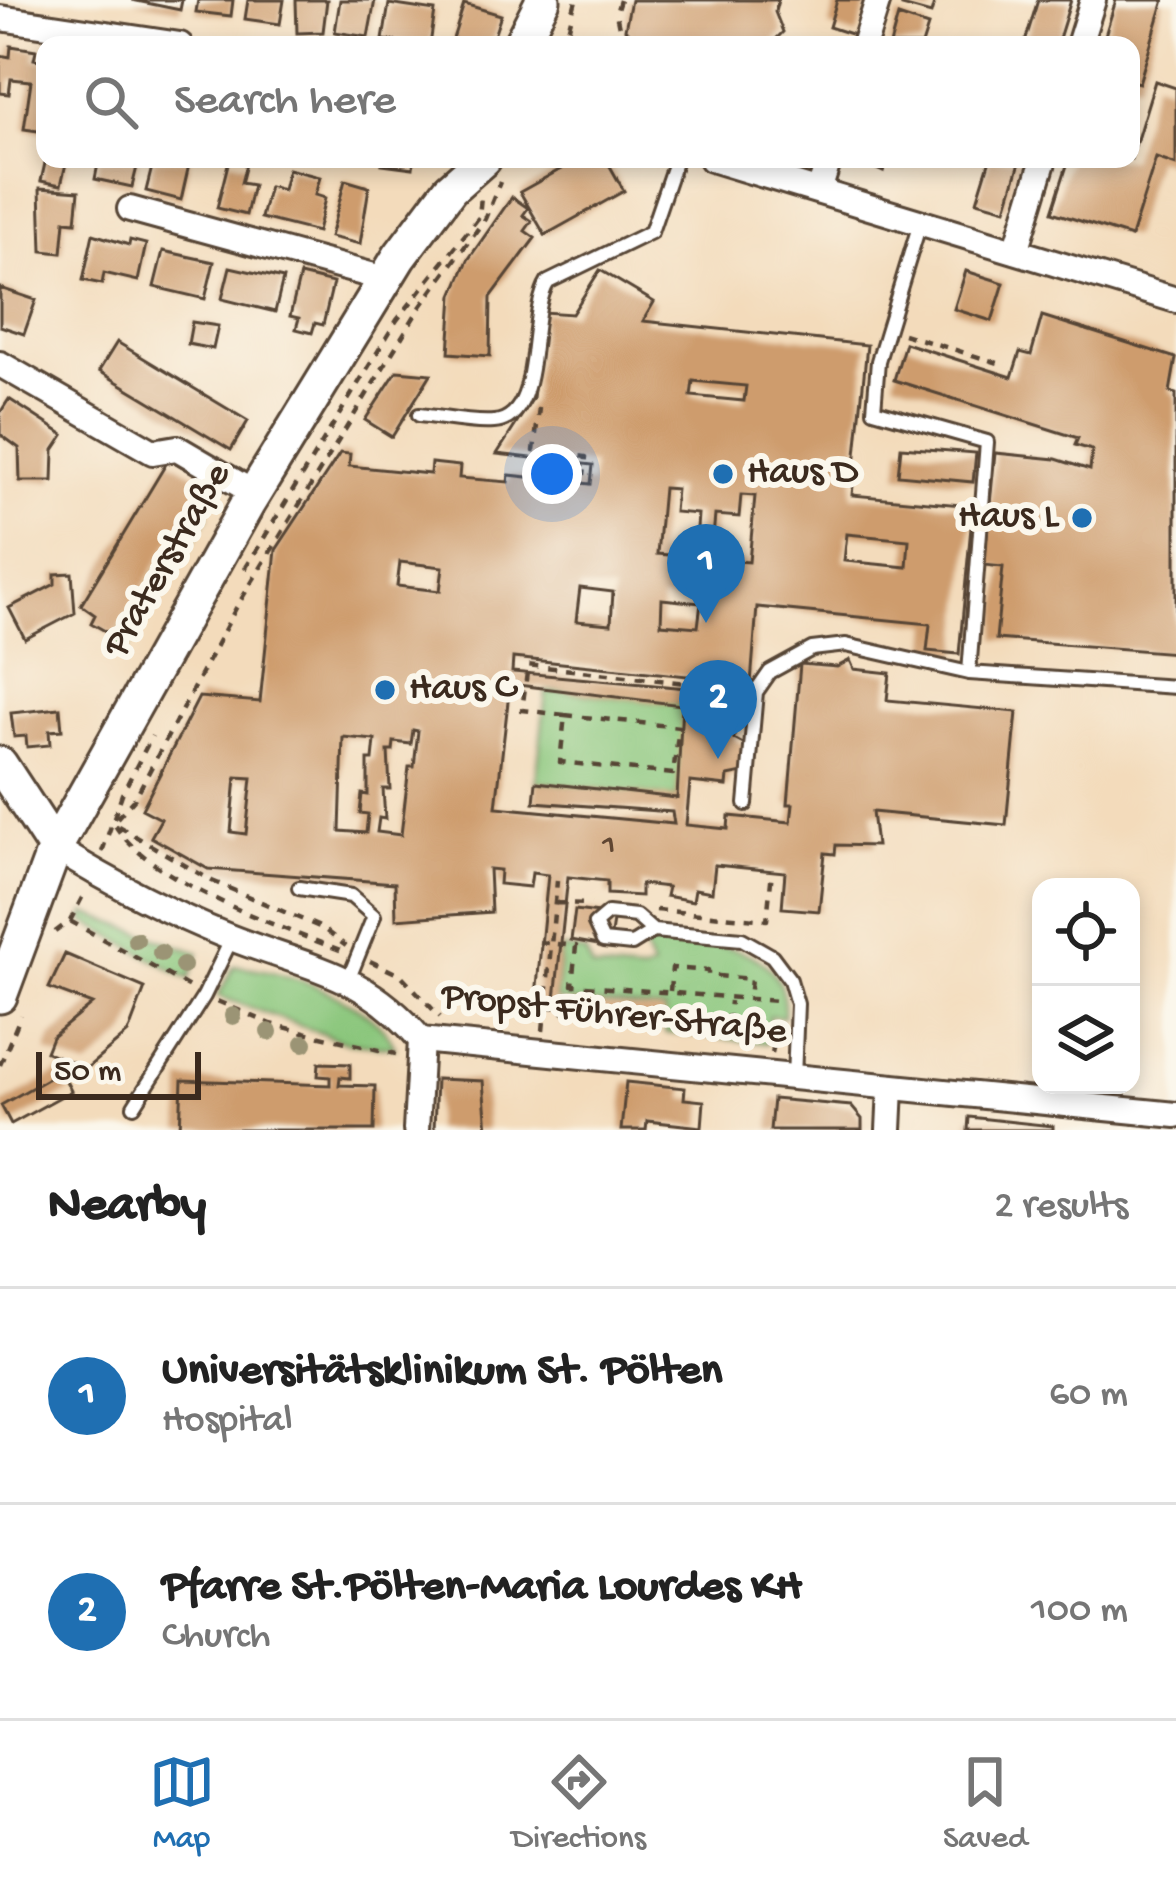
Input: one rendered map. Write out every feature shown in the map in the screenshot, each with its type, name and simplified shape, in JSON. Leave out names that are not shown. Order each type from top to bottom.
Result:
[{"type":"main road","points":[[525,36],[545,0]]},
{"type":"main road","points":[[544,36],[545,0]]},
{"type":"main road","name":"Praterstraße","points":[[13,998],[55,848],[254,494],[385,279],[477,173]]},
{"type":"main road","name":"Propst Führer-Straße","points":[[0,764],[55,848]]},
{"type":"street","points":[[867,36],[878,0]]},
{"type":"street","points":[[1082,36],[1093,0]]},
{"type":"street","points":[[0,18],[120,36]]},
{"type":"street","points":[[741,168],[1176,300]]},
{"type":"street","points":[[819,191],[826,168]]},
{"type":"street","points":[[1016,250],[1041,168]]},
{"type":"street","points":[[130,209],[385,279]]},
{"type":"street","points":[[0,364],[153,452],[177,448],[254,494]]},
{"type":"street","name":"Propst Führer-Straße","points":[[55,848],[94,872],[232,938],[354,967],[395,1009],[421,1049],[795,1067],[891,1088],[1174,1116]]},
{"type":"street","points":[[416,1130],[421,1049]]},
{"type":"street","points":[[889,1130],[891,1088]]},
{"type":"lane","points":[[418,415],[496,422],[509,417],[526,399],[543,290],[587,260],[651,232],[673,168]]},
{"type":"lane","points":[[920,222],[878,361],[874,410],[987,442],[969,673]]},
{"type":"lane","points":[[746,804],[756,692],[770,672],[812,649],[846,645],[969,673],[1176,687]]},
{"type":"lane","points":[[299,888],[365,903],[374,916],[354,967]]},
{"type":"lane","points":[[653,931],[751,942],[782,967],[797,1004],[795,1067]]},
{"type":"lane","points":[[134,1106],[204,996],[232,938]]},
{"type":"path","points":[[566,36],[576,0]]},
{"type":"path","points":[[620,0],[616,14],[622,36]]},
{"type":"path","points":[[235,588],[398,320],[479,217],[477,173]]},
{"type":"path","points":[[113,823],[135,798],[236,608],[419,309],[485,219],[477,173]]},
{"type":"path","points":[[898,332],[1005,365]]},
{"type":"path","points":[[539,406],[534,451],[586,457],[584,475]]},
{"type":"path","points":[[565,715],[560,763],[673,774],[679,727],[522,710],[528,665],[686,682]]},
{"type":"path","points":[[53,934],[70,921],[160,721]]},
{"type":"path","points":[[113,823],[127,845],[188,883],[354,967],[402,976],[440,1017]]},
{"type":"path","points":[[113,823],[212,880],[322,928],[354,967]]},
{"type":"path","points":[[651,909],[767,920],[772,871]]},
{"type":"path","points":[[543,1033],[557,881]]},
{"type":"path","points":[[555,903],[605,905]]},
{"type":"path","points":[[70,921],[204,996],[271,1024],[353,1048],[421,1049]]},
{"type":"path","points":[[539,942],[576,946],[572,985],[797,1004]]},
{"type":"path","points":[[669,993],[672,968],[751,979],[748,999]]},
{"type":"path","points":[[0,1065],[13,998]]},
{"type":"path","points":[[710,1021],[728,1023],[730,1001]]},
{"type":"path","points":[[523,1031],[560,1034]]},
{"type":"path","points":[[772,1053],[795,1067]]},
{"type":"green space","points":[[205,510],[208,516],[125,652],[114,645],[191,517]]},
{"type":"green space","points":[[546,692],[682,705],[686,709],[677,798],[536,782]]},
{"type":"green space","points":[[86,913],[199,953],[189,979],[84,921]]},
{"type":"green space","points":[[657,940],[722,946],[760,961],[774,974],[782,992],[784,1017],[769,1016],[767,1043],[665,1033],[665,1010],[556,1000],[561,949],[585,952],[593,969],[641,973],[652,968],[643,947]]},
{"type":"green space","points":[[234,966],[277,973],[325,990],[369,1016],[395,1047],[348,1043],[218,996]]},
{"type":"building","points":[[132,0],[182,0],[180,10]]},
{"type":"building","points":[[198,0],[233,0],[231,16],[196,12]]},
{"type":"building","points":[[248,0],[284,0],[280,24],[245,19]]},
{"type":"building","points":[[296,0],[327,0],[323,32],[297,33]]},
{"type":"building","points":[[340,0],[375,0],[368,36],[335,32]]},
{"type":"building","points":[[631,0],[778,0],[775,12],[783,32],[779,36],[631,36],[625,29]]},
{"type":"building","points":[[837,0],[868,0],[857,36],[829,27]]},
{"type":"building","points":[[904,0],[935,0],[931,14],[902,6]]},
{"type":"building","points":[[1038,0],[1071,0],[1060,36],[1027,36]]},
{"type":"building","points":[[1116,0],[1164,0],[1140,80],[1140,36],[1105,36]]},
{"type":"building","points":[[389,4],[435,11],[431,36],[384,36]]},
{"type":"building","points":[[464,4],[501,15],[494,36],[454,36]]},
{"type":"building","points":[[898,16],[928,26],[925,36],[892,36]]},
{"type":"building","points":[[11,46],[36,50],[36,131],[24,129],[31,81],[11,79],[9,94],[0,93],[0,55],[10,57]]},
{"type":"building","points":[[1155,81],[1176,88],[1176,165],[1156,158],[1131,237],[1052,212],[1066,168],[1140,168],[1140,130]]},
{"type":"building","points":[[44,168],[65,168],[61,185],[41,181]]},
{"type":"building","points":[[97,168],[137,168],[132,187],[95,179]]},
{"type":"building","points":[[152,168],[188,168],[181,200],[146,191]]},
{"type":"building","points":[[227,168],[245,168],[241,183],[253,185],[246,215],[217,208]]},
{"type":"building","points":[[563,168],[611,168],[624,191],[545,235],[520,192]]},
{"type":"building","points":[[987,168],[1018,168],[1006,209],[977,201]]},
{"type":"building","points":[[288,169],[320,177],[315,195],[325,198],[317,232],[261,218],[269,186],[283,190]]},
{"type":"building","points":[[345,180],[369,187],[360,244],[330,237]]},
{"type":"building","points":[[40,188],[79,191],[76,222],[65,221],[62,253],[42,251]]},
{"type":"building","points":[[512,197],[528,208],[523,215],[532,221],[525,231],[535,238],[491,297],[490,356],[449,353],[453,295],[468,260]]},
{"type":"building","points":[[93,234],[129,245],[130,240],[146,244],[138,281],[104,273],[102,284],[83,280]]},
{"type":"building","points":[[163,251],[214,262],[205,299],[154,287]]},
{"type":"building","points":[[230,267],[283,279],[275,312],[222,299]]},
{"type":"building","points":[[600,270],[654,302],[643,321],[867,345],[852,495],[973,506],[959,654],[927,651],[930,624],[757,607],[751,683],[703,678],[702,711],[696,717],[735,720],[734,739],[745,745],[743,773],[728,776],[727,786],[690,782],[686,825],[728,829],[729,816],[791,822],[793,804],[788,804],[800,664],[837,667],[850,660],[854,669],[890,673],[887,700],[1017,712],[1006,825],[872,812],[876,846],[836,845],[835,854],[825,853],[819,911],[782,908],[785,872],[715,865],[712,892],[695,889],[693,901],[666,896],[668,887],[641,884],[641,896],[607,894],[607,881],[568,877],[554,1008],[535,1006],[548,875],[532,873],[530,887],[499,884],[500,870],[489,869],[491,912],[396,919],[395,883],[208,869],[151,837],[161,819],[142,809],[199,697],[260,702],[276,550],[340,453],[350,454],[349,466],[430,474],[431,463],[460,466],[459,478],[508,482],[509,475],[591,484],[593,465],[497,454],[533,398],[543,312],[572,314]],"holes":[[[693,381],[746,386],[744,401],[691,396]],[[663,488],[676,489],[674,512],[698,514],[695,557],[657,554]],[[741,495],[755,496],[749,562],[711,559],[715,515],[739,517]],[[847,534],[909,540],[907,567],[844,561]],[[400,562],[443,567],[440,591],[397,586]],[[580,588],[613,592],[611,624],[576,621]],[[662,599],[701,603],[698,627],[661,624]],[[513,658],[688,676],[687,688],[512,672]],[[510,684],[682,705],[677,798],[536,782],[534,802],[672,812],[674,824],[496,807]],[[413,730],[418,731],[401,835],[377,832],[379,818],[385,819],[383,789],[390,789],[388,751],[393,751],[394,742],[411,744]],[[343,737],[375,740],[373,760],[368,760],[368,795],[362,794],[360,813],[368,814],[366,833],[340,831]],[[236,777],[252,778],[246,834],[231,832]]]},
{"type":"building","points":[[966,271],[1004,283],[992,321],[954,309]]},
{"type":"building","points":[[300,275],[333,283],[323,325],[315,323],[312,333],[296,329],[299,318],[290,316]]},
{"type":"building","points":[[0,288],[36,300],[24,334],[0,326]]},
{"type":"building","name":"Haus L","points":[[1042,316],[1176,358],[1170,392],[1176,394],[1176,653],[996,639],[1003,567],[984,565],[995,453],[1056,459],[1090,470],[1092,450],[1075,445],[1078,438],[894,380],[905,343],[1012,377],[1020,352],[1031,355]]},
{"type":"building","points":[[192,322],[218,326],[213,349],[188,344]]},
{"type":"building","points":[[117,342],[248,421],[231,450],[99,371]]},
{"type":"building","points":[[397,371],[431,374],[392,437],[365,420]]},
{"type":"building","points":[[9,399],[64,435],[54,450],[53,481],[20,481],[19,448],[0,434],[0,413]]},
{"type":"building","points":[[901,447],[976,453],[973,482],[898,475]]},
{"type":"building","points":[[169,459],[206,481],[114,636],[91,623],[95,615],[81,605]]},
{"type":"building","points":[[72,573],[75,613],[25,639],[9,608],[55,584],[55,574]]},
{"type":"building","points":[[60,708],[62,730],[49,731],[50,745],[27,747],[26,736],[14,737],[11,713]]},
{"type":"building","points":[[575,910],[614,915],[609,947],[571,940]]},
{"type":"building","points":[[65,954],[145,988],[128,1033],[87,1068],[46,1052],[52,1037],[92,1004],[49,988]]},
{"type":"building","points":[[564,1003],[663,1012],[662,1023],[563,1013]]},
{"type":"building","points":[[319,1063],[350,1064],[350,1078],[340,1077],[339,1085],[375,1086],[374,1130],[180,1130],[182,1080],[330,1085],[330,1077],[318,1076]]},
{"type":"building","points":[[61,1071],[71,1091],[11,1124],[1,1105]]},
{"type":"building","points":[[436,1079],[483,1081],[487,1130],[434,1130]]},
{"type":"building","points":[[626,1082],[685,1088],[684,1099],[704,1101],[702,1127],[647,1121],[646,1130],[621,1130]]},
{"type":"building","points":[[773,1099],[851,1106],[862,1119],[862,1130],[770,1130]]},
{"type":"building","points":[[969,1117],[1053,1126],[1053,1130],[968,1130]]},
{"type":"place","name":"Haus D","points":[[723,474]]},
{"type":"place","name":"Haus L","points":[[1082,518]]},
{"type":"place","name":"Universitätsklinikum St. Pölten","points":[[706,623]]},
{"type":"place","name":"Haus C","points":[[385,690]]},
{"type":"place","name":"Pfarre St.Pölten-Maria Lourdes KH","points":[[718,759]]}]
